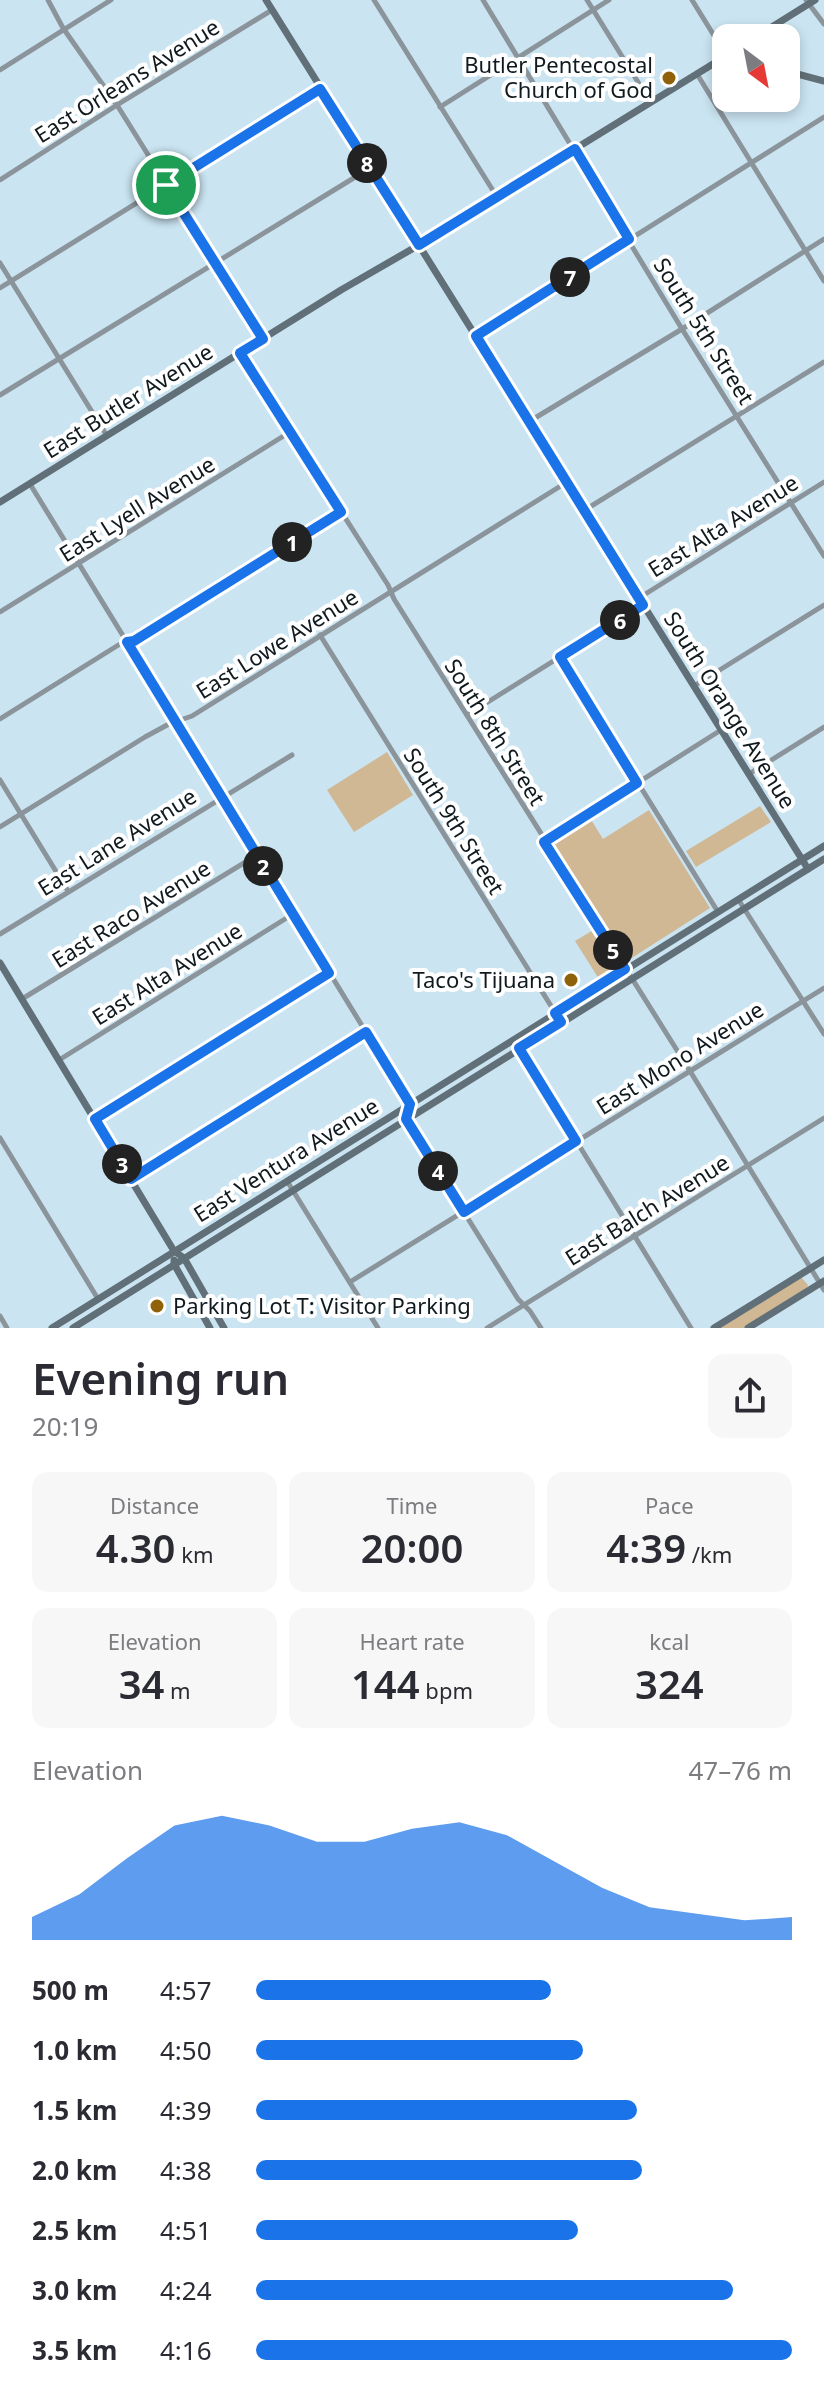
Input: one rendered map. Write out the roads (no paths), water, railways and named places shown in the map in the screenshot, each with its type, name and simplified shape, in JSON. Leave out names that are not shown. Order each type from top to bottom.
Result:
[{"type":"main road","name":"South Orange Avenue","points":[[266,0],[808,869]]},
{"type":"main road","points":[[775,24],[810,1]]},
{"type":"main road","name":"East Butler Avenue","points":[[0,502],[712,65]]},
{"type":"main road","points":[[800,75],[824,81]]},
{"type":"main road","name":"East Ventura Avenue","points":[[52,1328],[824,846]]},
{"type":"main road","name":"East Ventura Avenue","points":[[73,1328],[824,859]]},
{"type":"main road","points":[[0,963],[174,1251],[184,1258],[224,1328]]},
{"type":"main road","points":[[174,1251],[174,1264],[210,1328]]},
{"type":"main road","points":[[714,1328],[824,1260]]},
{"type":"main road","points":[[748,1328],[823,1285]]},
{"type":"street","points":[[48,0],[263,339]]},
{"type":"street","points":[[0,70],[111,0]]},
{"type":"street","points":[[374,0],[497,197]]},
{"type":"street","name":"South 5th Street","points":[[483,0],[824,556]]},
{"type":"street","points":[[587,0],[651,103]]},
{"type":"street","points":[[440,107],[609,0]]},
{"type":"street","points":[[692,0],[712,33]]},
{"type":"street","points":[[810,1],[824,24]]},
{"type":"street","name":"East Orleans Avenue","points":[[0,180],[272,10]]},
{"type":"street","points":[[697,74],[824,281]]},
{"type":"street","points":[[0,288],[320,89]]},
{"type":"street","points":[[476,336],[824,117]]},
{"type":"street","points":[[0,395],[370,168]]},
{"type":"street","points":[[530,421],[824,239]]},
{"type":"street","points":[[0,263],[107,436]]},
{"type":"street","name":"South 8th Street","points":[[240,353],[823,1285]]},
{"type":"street","points":[[585,510],[824,362]]},
{"type":"street","name":"East Lyell Avenue","points":[[0,612],[290,432]]},
{"type":"street","name":"East Lowe Avenue","points":[[0,827],[145,737],[192,716],[568,482]]},
{"type":"street","name":"East Alta Avenue","points":[[467,715],[824,482]]},
{"type":"street","points":[[30,484],[410,1104],[406,1119],[518,1299],[541,1328]]},
{"type":"street","points":[[0,719],[127,642],[134,641],[341,512]]},
{"type":"street","points":[[694,686],[824,605]]},
{"type":"street","name":"South 9th Street","points":[[320,635],[561,1022]]},
{"type":"street","points":[[560,657],[718,912]]},
{"type":"street","points":[[749,774],[824,727]]},
{"type":"street","points":[[544,842],[721,730]]},
{"type":"street","name":"East Lane Avenue","points":[[0,933],[292,755]]},
{"type":"street","points":[[0,780],[68,891]]},
{"type":"street","name":"East Raco Avenue","points":[[22,999],[257,855]]},
{"type":"street","points":[[738,899],[824,1034]]},
{"type":"street","name":"East Alta Avenue","points":[[59,1060],[293,914]]},
{"type":"street","points":[[95,1119],[329,973]]},
{"type":"street","name":"East Mono Avenue","points":[[350,1282],[824,988]]},
{"type":"street","points":[[131,1179],[366,1032]]},
{"type":"street","points":[[519,1048],[691,1328]]},
{"type":"street","name":"East Balch Avenue","points":[[487,1328],[824,1118]]},
{"type":"street","points":[[0,1138],[98,1299]]},
{"type":"street","points":[[287,1181],[378,1328]]},
{"type":"street","points":[[0,1316],[7,1328]]},
{"type":"place","name":"Butler Pentecostal Church of God","points":[[669,78]]},
{"type":"place","name":"Taco's Tijuana","points":[[571,980]]},
{"type":"place","name":"Parking Lot T: Visitor Parking","points":[[157,1306]]}]
